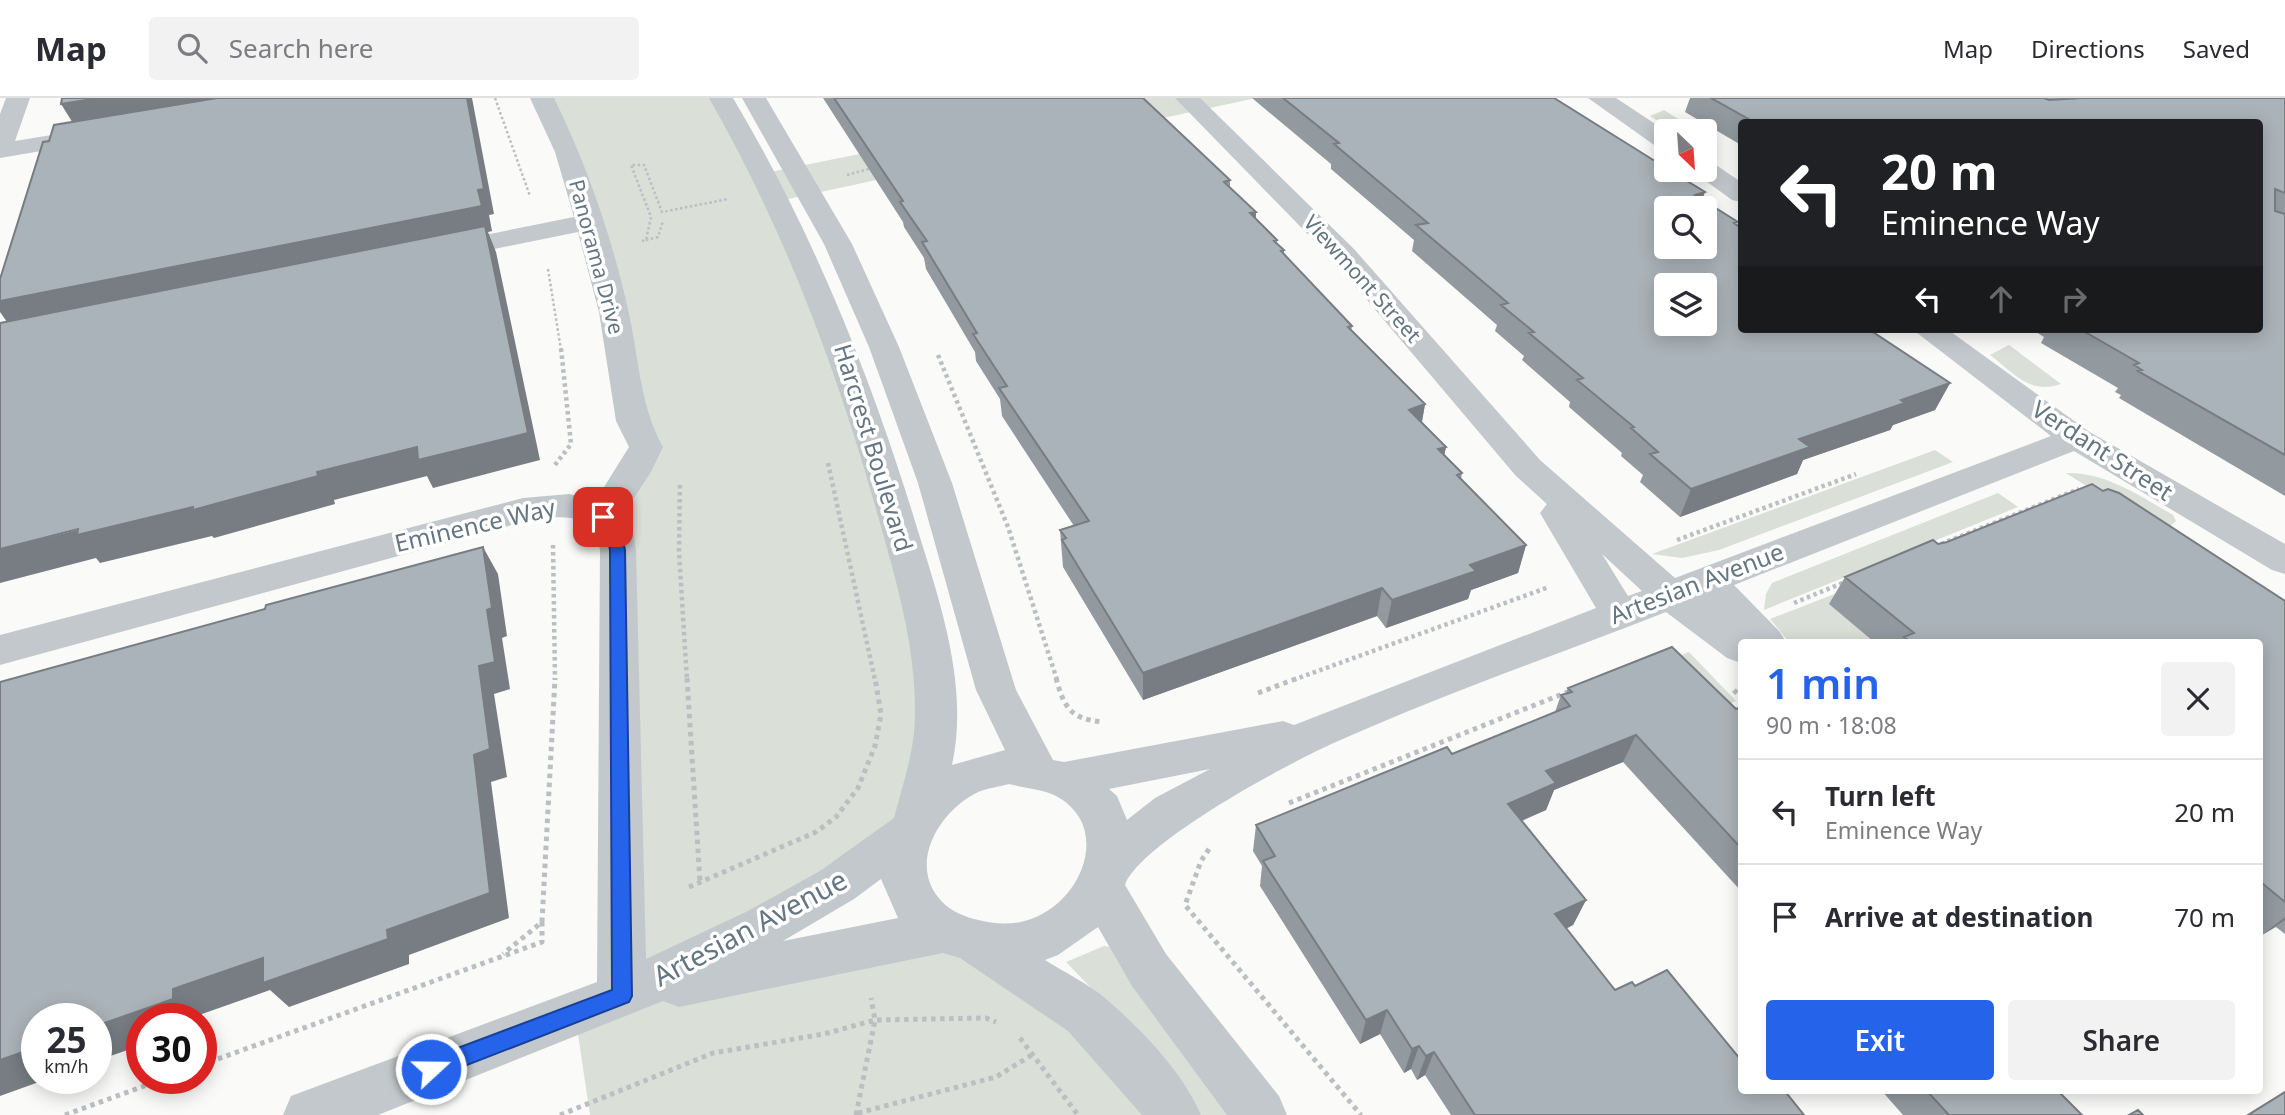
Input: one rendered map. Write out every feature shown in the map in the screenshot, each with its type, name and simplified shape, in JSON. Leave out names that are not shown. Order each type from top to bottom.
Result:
[{"type":"street","points":[[18,98],[0,149],[111,132]]},
{"type":"street","name":"Panorama Drive","points":[[542,98],[568,152],[589,222],[614,312],[632,421],[644,441],[645,453],[576,520]]},
{"type":"street","name":"Harcrest Boulevard","points":[[721,98],[774,190],[816,281],[865,410],[908,558],[933,666],[935,743],[912,826]]},
{"type":"street","name":"Harcrest Boulevard","points":[[754,98],[838,244],[884,346],[935,483],[996,690],[1052,774]]},
{"type":"street","name":"Viewmont Street","points":[[1187,98],[1344,255],[1528,468],[1670,595],[1738,646]]},
{"type":"street","points":[[1600,98],[1654,134]]},
{"type":"street","points":[[1717,177],[1738,192]]},
{"type":"street","points":[[418,257],[589,222]]},
{"type":"street","name":"Verdant Street","points":[[1932,333],[2076,438],[2285,561]]},
{"type":"street","name":"Artesian Avenue","points":[[1107,874],[1171,811],[1319,732],[2076,438]]},
{"type":"street","name":"Viewmont Street","points":[[1528,468],[1619,614]]},
{"type":"street","name":"Eminence Way","points":[[0,650],[523,510],[576,520]]},
{"type":"street","points":[[576,520],[613,527],[618,550],[622,996]]},
{"type":"street","points":[[1708,581],[1763,639]]},
{"type":"street","name":"Artesian Avenue","points":[[1052,774],[1319,732]]},
{"type":"street","points":[[961,938],[1014,945],[1050,935],[1080,916],[1107,874],[1111,834],[1103,813],[1088,793],[1052,774],[1009,767],[981,773],[955,783],[934,799],[912,826],[903,859],[906,886],[920,912],[961,938],[1086,1014],[1146,1077],[1174,1115]]},
{"type":"street","name":"Artesian Avenue","points":[[310,1115],[622,996],[765,926],[837,885],[912,826]]},
{"type":"street","points":[[1107,874],[1149,970],[1260,1115]]},
{"type":"street","name":"Artesian Avenue","points":[[622,996],[961,938]]},
{"type":"path","points":[[495,98],[532,202]]},
{"type":"path","points":[[646,240],[651,217],[631,165],[644,165],[662,212],[736,198]]},
{"type":"path","points":[[840,167],[851,186]]},
{"type":"path","points":[[845,176],[873,168]]},
{"type":"path","points":[[636,242],[658,237],[663,221]]},
{"type":"path","points":[[546,260],[558,321],[571,444],[554,468]]},
{"type":"path","points":[[937,354],[962,409],[1015,550],[1063,704],[1068,713],[1078,719],[1113,723]]},
{"type":"path","points":[[689,887],[816,832],[836,817],[858,788],[875,746],[881,713],[868,638],[824,451]]},
{"type":"path","points":[[1672,542],[1862,472]]},
{"type":"path","points":[[1940,544],[2081,488]]},
{"type":"path","points":[[217,1059],[542,942],[557,647],[576,520]]},
{"type":"path","points":[[1785,606],[1850,580]]},
{"type":"path","points":[[1251,695],[1561,583]]},
{"type":"path","points":[[1279,807],[1584,686]]},
{"type":"path","points":[[1220,841],[1209,849],[1201,861],[1185,905],[1361,1115]]},
{"type":"path","points":[[503,954],[542,922]]},
{"type":"path","points":[[560,1115],[713,1053],[824,1034],[875,1020],[986,1018],[1003,1025]]},
{"type":"path","points":[[875,1020],[857,1114],[996,1077],[1035,1053]]},
{"type":"path","points":[[1012,1029],[1035,1053],[1078,1115]]},
{"type":"path","points":[[65,1115],[126,1093]]},
{"type":"shaded area","points":[[542,98],[721,98],[765,173],[1138,98],[1256,98],[779,201],[933,665],[916,820],[626,994],[944,931],[1174,1115],[590,1115],[575,1014],[622,995],[613,527],[640,463]]},
{"type":"shaded area","points":[[1664,110],[1678,119],[1655,119],[1650,116]]},
{"type":"shaded area","points":[[2009,345],[2061,384],[2040,387],[2031,384],[1990,355]]},
{"type":"shaded area","points":[[1935,450],[1953,462],[1719,550],[1682,558],[1652,554]]},
{"type":"shaded area","points":[[2066,473],[2095,476],[2122,486],[2173,515],[2176,521],[2161,534]]},
{"type":"shaded area","points":[[1998,493],[2018,507],[1764,610],[1766,594],[1772,583]]},
{"type":"shaded area","points":[[1873,579],[1830,604],[1871,639],[1787,639],[1770,619]]},
{"type":"shaded area","points":[[1689,652],[1736,701],[1701,716],[1637,674]]},
{"type":"shaded area","points":[[1104,946],[1113,947],[1237,1115],[1197,1115],[1128,1026],[1066,962]]},
{"type":"building","points":[[62,98],[99,98],[61,104]]},
{"type":"building","points":[[217,98],[467,98],[484,189],[478,190],[482,206],[0,301],[0,279],[43,142],[49,141],[54,125]]},
{"type":"building","points":[[834,98],[1143,98],[1230,180],[1224,182],[1256,212],[1250,213],[1277,240],[1274,241],[1284,250],[1281,251],[1352,326],[1348,327],[1425,404],[1409,410],[1446,447],[1438,449],[1462,473],[1457,475],[1526,545],[1470,565],[1476,571],[1392,600],[1382,588],[1143,673],[1062,540],[1066,538],[1060,530],[1089,521],[999,388],[1007,386],[973,334],[977,333],[922,242],[927,241]]},
{"type":"building","points":[[1283,98],[1554,98],[1654,160],[1654,182],[1689,182],[1705,192],[1697,196],[1654,196],[1654,259],[1717,259],[1717,209],[1738,222],[1734,223],[1738,226],[1738,333],[1875,333],[1950,383],[1901,400],[1905,403],[1799,439],[1810,447],[1691,489],[1650,454],[1658,452],[1631,428],[1634,427],[1577,380],[1583,378],[1529,333],[1534,332],[1501,305],[1508,303],[1416,225],[1428,223],[1334,144],[1339,143]]},
{"type":"building","points":[[1711,98],[2285,98],[2285,193],[2275,189],[2275,211],[2285,214],[2285,455],[2138,371],[2142,370],[2134,365],[2139,363],[2087,333],[2263,333],[2263,119],[1749,119]]},
{"type":"building","points":[[485,226],[528,433],[418,460],[417,447],[317,472],[318,476],[193,510],[193,507],[77,535],[78,529],[0,549],[0,323]]},
{"type":"building","points":[[2092,484],[2103,491],[2108,489],[2119,493],[2285,601],[2285,902],[2263,884],[2263,639],[1907,639],[1904,637],[1914,633],[1845,577],[1933,540],[1938,544]]},
{"type":"building","points":[[483,547],[492,608],[487,610],[495,662],[479,666],[490,749],[474,755],[490,893],[387,930],[388,939],[263,983],[263,958],[173,989],[173,999],[162,1003],[126,1003],[126,1015],[112,1020],[112,1003],[21,1003],[21,1053],[0,1060],[0,682],[265,609],[266,605]]},
{"type":"building","points":[[1672,647],[1738,708],[1738,845],[1636,735],[1546,771],[1556,783],[1508,804],[1586,900],[1555,914],[1615,990],[1632,982],[1635,986],[1667,970],[1738,1056],[1738,1094],[1787,1094],[1804,1115],[1475,1115],[1434,1052],[1426,1056],[1419,1046],[1412,1049],[1387,1010],[1366,1020],[1263,861],[1275,856],[1256,825],[1447,747],[1452,754],[1570,706],[1561,695],[1572,692],[1568,688]]},
{"type":"building","points":[[2285,1092],[2285,1115],[2248,1115]]},
{"type":"building","points":[[1930,1094],[2061,1094],[2082,1115],[1949,1115]]},
{"type":"building","points":[[2138,1110],[2143,1115],[2129,1115]]},
{"type":"route","points":[[431,1069],[622,996],[618,550],[613,527],[603,517]]}]
